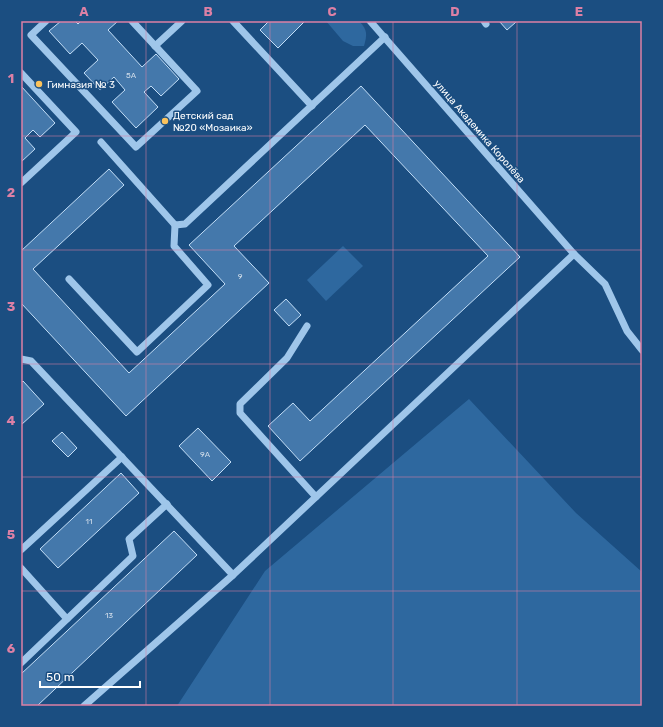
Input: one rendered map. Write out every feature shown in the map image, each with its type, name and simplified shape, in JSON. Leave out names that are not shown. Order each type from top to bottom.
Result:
[{"type":"street","points":[[46,21],[31,35],[136,147],[197,91],[132,21]]},
{"type":"street","points":[[155,46],[182,21]]},
{"type":"street","points":[[233,21],[312,106]]},
{"type":"street","name":"улица Академика Королёва","points":[[370,21],[574,254],[605,284],[628,331],[642,350]]},
{"type":"street","points":[[175,225],[185,224],[191,219],[385,37]]},
{"type":"street","points":[[21,73],[76,132],[21,183]]},
{"type":"street","points":[[70,280],[137,352],[208,285],[174,246],[175,225],[101,142]]},
{"type":"street","points":[[84,706],[233,575],[574,254]]},
{"type":"street","points":[[307,326],[288,358],[240,404],[240,413],[316,497]]},
{"type":"street","points":[[21,359],[31,361],[233,575]]},
{"type":"street","points":[[21,550],[122,457]]},
{"type":"street","points":[[21,663],[133,556],[129,539],[167,504]]},
{"type":"street","points":[[21,568],[67,619]]},
{"type":"shaded area","points":[[326,21],[359,21],[364,27],[366,33],[364,46],[353,46],[343,41]]},
{"type":"shaded area","points":[[343,246],[363,266],[326,301],[307,280]]},
{"type":"shaded area","points":[[469,399],[576,513],[642,572],[642,706],[177,706],[265,571]]},
{"type":"building","points":[[61,21],[75,21],[78,24],[81,21],[118,21],[108,30],[142,67],[156,54],[179,79],[161,96],[151,86],[144,92],[158,107],[136,128],[112,102],[125,90],[114,77],[100,90],[84,73],[98,60],[82,43],[70,54],[49,31]]},
{"type":"building","points":[[269,21],[305,21],[278,48],[260,30]]},
{"type":"building","points":[[499,21],[515,21],[516,22],[507,30]]},
{"type":"building","points":[[21,86],[55,123],[40,137],[33,130],[25,138],[35,149],[21,162]]},
{"type":"building","points":[[361,86],[520,257],[300,461],[268,426],[293,403],[310,421],[488,256],[365,125],[234,246],[269,283],[126,416],[21,303],[21,251],[109,169],[124,185],[33,269],[129,373],[225,284],[189,245]]},
{"type":"building","points":[[286,299],[301,315],[289,326],[274,310]]},
{"type":"building","points":[[23,381],[44,404],[21,425],[21,383]]},
{"type":"building","points":[[198,428],[231,462],[212,481],[179,446]]},
{"type":"building","points":[[62,432],[77,448],[68,457],[52,441]]},
{"type":"building","points":[[121,473],[139,493],[58,568],[40,549]]},
{"type":"building","points":[[174,531],[197,555],[37,706],[21,706],[21,674]]},
{"type":"place","name":"Гимназия № 3","points":[[39,84]]},
{"type":"place","name":"Детский сад №20 «Мозаика»","points":[[165,121]]}]
